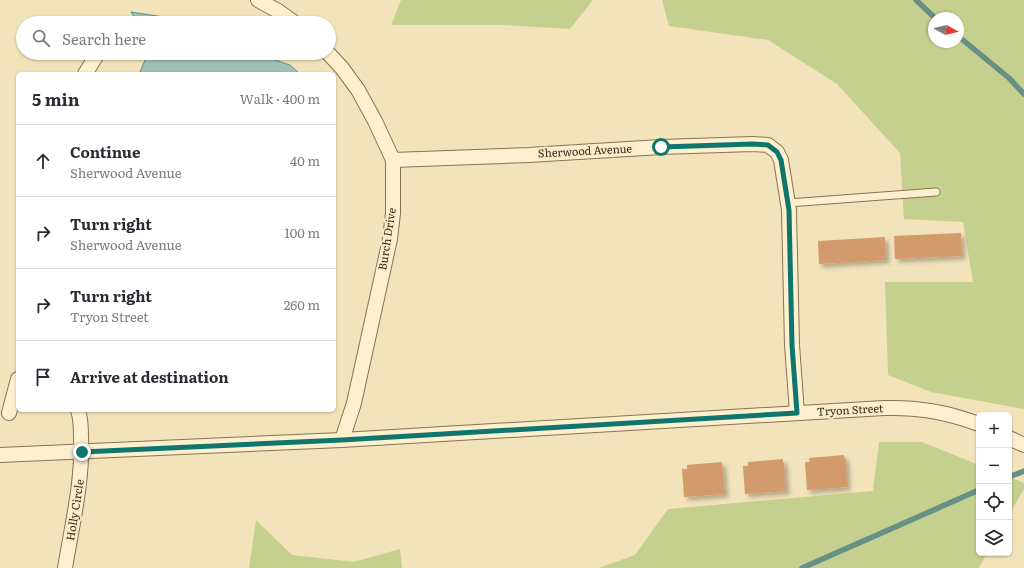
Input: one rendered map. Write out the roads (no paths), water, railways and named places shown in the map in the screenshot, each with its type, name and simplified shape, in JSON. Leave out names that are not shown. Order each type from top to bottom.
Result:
[{"type":"street","points":[[258,0],[285,16]]},
{"type":"street","points":[[86,72],[94,60]]},
{"type":"street","name":"Burch Drive","points":[[335,60],[358,90],[375,121],[393,160],[393,213],[390,239],[354,403],[342,440]]},
{"type":"street","name":"Sherwood Avenue","points":[[393,160],[529,155],[661,147],[753,144],[768,145],[777,152],[781,160],[788,203],[792,345],[797,413]]},
{"type":"street","points":[[9,413],[16,387]]},
{"type":"street","name":"Tryon Street","points":[[0,455],[342,440],[903,407],[954,415],[976,423]]},
{"type":"street","name":"Holly Circle","points":[[66,568],[80,480],[82,452],[79,412]]},
{"type":"street","points":[[1012,439],[1024,445]]},
{"type":"lane","points":[[788,203],[936,192]]},
{"type":"water","points":[[131,12],[157,16],[134,16]]},
{"type":"water","points":[[145,60],[275,60],[290,65],[298,72],[140,72]]},
{"type":"waterway","points":[[916,0],[929,12]]},
{"type":"waterway","points":[[964,41],[1009,78],[1024,94]]},
{"type":"waterway","points":[[1012,476],[1024,471]]},
{"type":"waterway","points":[[802,568],[976,491]]}]
